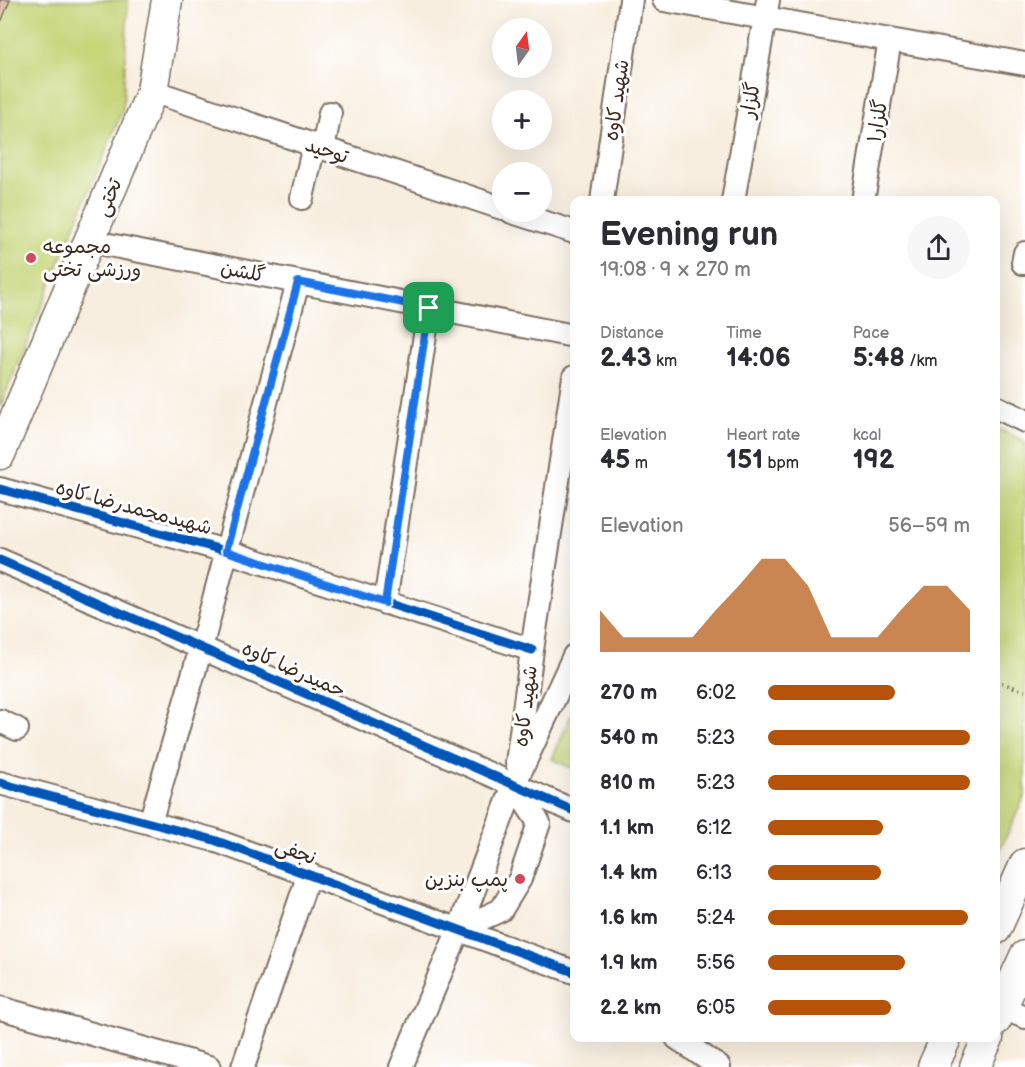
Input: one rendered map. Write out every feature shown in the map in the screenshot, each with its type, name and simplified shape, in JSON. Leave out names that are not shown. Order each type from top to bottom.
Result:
[{"type":"main road","name":"تختی","points":[[0,454],[152,91],[167,0]]},
{"type":"main road","points":[[1000,919],[1025,864]]},
{"type":"main road","points":[[1008,1015],[1025,956]]},
{"type":"main road","points":[[933,1067],[944,1042]]},
{"type":"main road","points":[[975,1067],[986,1042]]},
{"type":"street","name":"شهید کاوه","points":[[603,196],[631,0]]},
{"type":"street","points":[[664,0],[766,9],[890,40],[1025,64]]},
{"type":"street","name":"گلزار","points":[[734,196],[766,9]]},
{"type":"street","name":"گلزار۱","points":[[864,196],[890,40]]},
{"type":"street","name":"توحید","points":[[152,91],[492,205]]},
{"type":"street","points":[[302,198],[330,113]]},
{"type":"street","points":[[543,222],[570,231]]},
{"type":"street","name":"گلشن","points":[[89,241],[570,335]]},
{"type":"street","points":[[150,823],[201,648],[298,282]]},
{"type":"street","points":[[385,603],[429,308]]},
{"type":"street","name":"شهید کاوه","points":[[514,785],[570,403]]},
{"type":"street","points":[[1000,409],[1025,421]]},
{"type":"street","name":"شهیدمحمدرضا کاوه","points":[[0,489],[226,551],[532,650]]},
{"type":"street","name":"حمیدرضا کاوه","points":[[0,560],[570,809]]},
{"type":"street","points":[[401,1067],[459,929],[514,785],[570,665]]},
{"type":"street","name":"نجفی","points":[[0,783],[214,840],[570,971]]},
{"type":"street","points":[[459,929],[501,910],[520,879],[539,823],[514,785]]},
{"type":"street","points":[[243,1067],[309,874]]},
{"type":"street","points":[[0,1008],[209,1067]]},
{"type":"street","points":[[683,1042],[719,1067]]},
{"type":"path","points":[[1000,682],[1025,691]]},
{"type":"green space","name":"مجموعه ورزشی تختی","points":[[0,0],[128,0],[123,109],[0,407]]},
{"type":"green space","points":[[1000,430],[1025,441],[1025,795],[1000,850]]},
{"type":"green space","points":[[570,718],[570,767],[552,759]]},
{"type":"building","points":[[0,0],[10,0],[2,20],[0,19]]},
{"type":"cycle path","points":[[0,489],[226,551],[532,650]]},
{"type":"cycle path","points":[[0,560],[570,809]]},
{"type":"cycle path","points":[[0,783],[214,840],[570,971]]},
{"type":"place","name":"مجموعه ورزشی تختی","points":[[31,258]]},
{"type":"place","name":"پمپ بنزین","points":[[520,879]]},
{"type":"route","points":[[298,282],[429,308],[385,603],[226,551],[298,282]]}]
